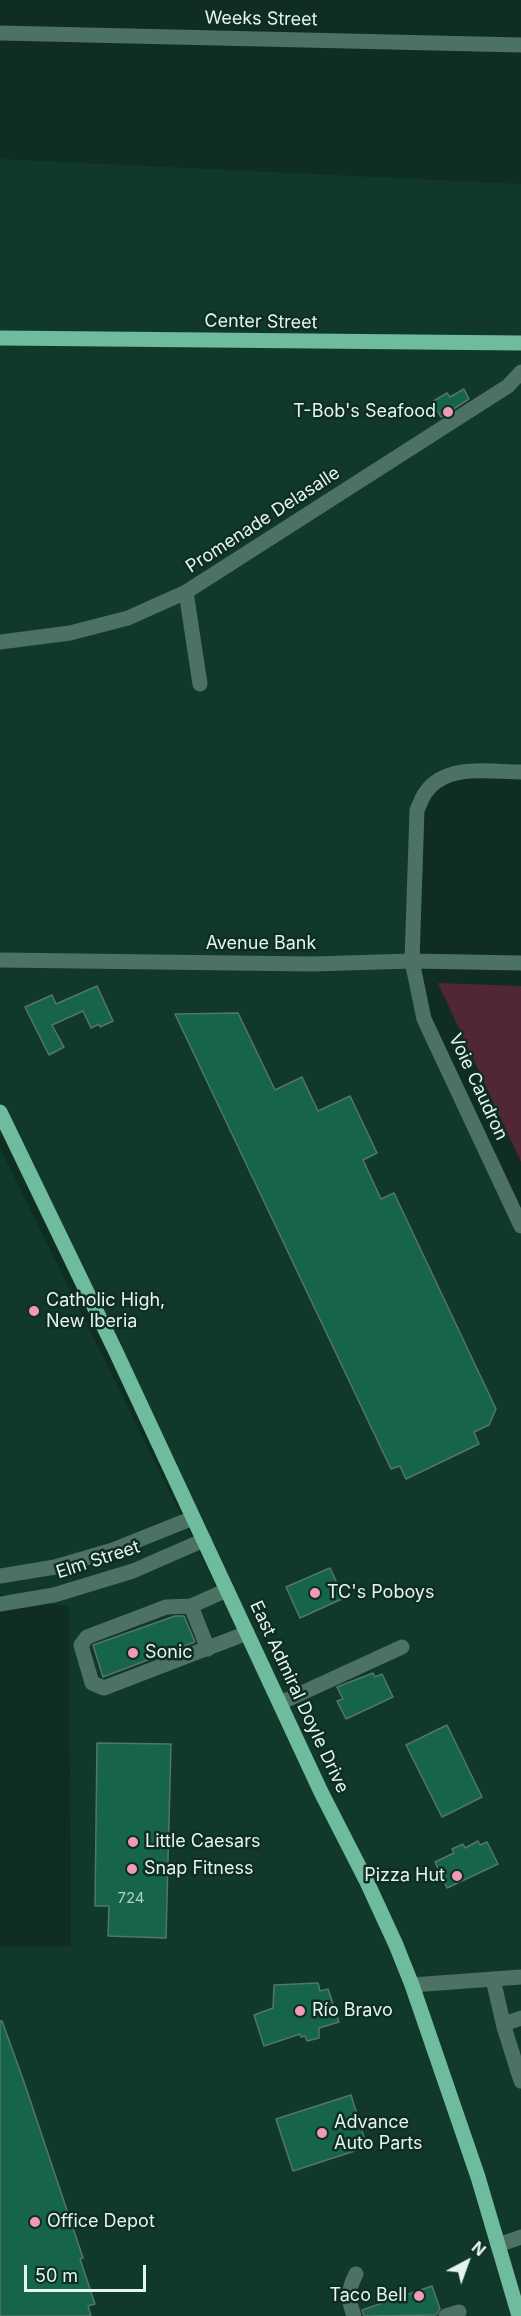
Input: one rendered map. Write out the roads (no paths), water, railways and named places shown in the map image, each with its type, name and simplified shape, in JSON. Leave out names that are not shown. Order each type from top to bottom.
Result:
[{"type":"main road","name":"Center Street","points":[[0,338],[521,343]]},
{"type":"main road","name":"East Admiral Doyle Drive","points":[[0,1112],[321,1792],[368,1882],[412,1984],[474,2166],[519,2316]]},
{"type":"street","name":"Weeks Street","points":[[0,33],[521,45]]},
{"type":"street","name":"Promenade Delasalle","points":[[0,642],[70,633],[109,623],[147,611],[186,592],[508,386],[521,372]]},
{"type":"street","points":[[186,592],[200,684]]},
{"type":"street","name":"Voie Caudron","points":[[521,772],[460,771],[441,778],[426,791],[417,810],[412,961],[424,1019],[521,1226]]},
{"type":"street","name":"Avenue Bank","points":[[0,960],[313,964],[412,961],[521,963]]},
{"type":"street","name":"Elm Street","points":[[0,1576],[55,1567],[113,1550],[193,1518]]},
{"type":"street","name":"Elm Street","points":[[0,1604],[54,1595],[133,1571],[204,1540]]},
{"type":"street","points":[[227,1590],[191,1605],[166,1607],[87,1637],[81,1645],[92,1683],[104,1688],[247,1633]]},
{"type":"street","points":[[191,1605],[208,1649]]},
{"type":"street","points":[[280,1704],[402,1647]]},
{"type":"street","points":[[412,1984],[521,1977]]},
{"type":"street","points":[[493,1979],[521,2081]]},
{"type":"street","points":[[504,2024],[521,2018]]},
{"type":"street","points":[[498,2245],[521,2237]]},
{"type":"street","points":[[354,2316],[347,2298],[349,2287],[356,2274]]},
{"type":"place","name":"T-Bob's Seafood","points":[[448,412]]},
{"type":"place","name":"Catholic High, New Iberia","points":[[34,1311]]},
{"type":"place","name":"TC's Poboys","points":[[315,1593]]},
{"type":"place","name":"Sonic","points":[[133,1653]]},
{"type":"place","name":"Little Caesars","points":[[133,1842]]},
{"type":"place","name":"Snap Fitness","points":[[132,1869]]},
{"type":"place","name":"Pizza Hut","points":[[457,1876]]},
{"type":"place","name":"Río Bravo","points":[[300,2011]]},
{"type":"place","name":"Advance Auto Parts","points":[[322,2133]]},
{"type":"place","name":"Office Depot","points":[[35,2222]]},
{"type":"place","name":"Taco Bell","points":[[419,2296]]}]
